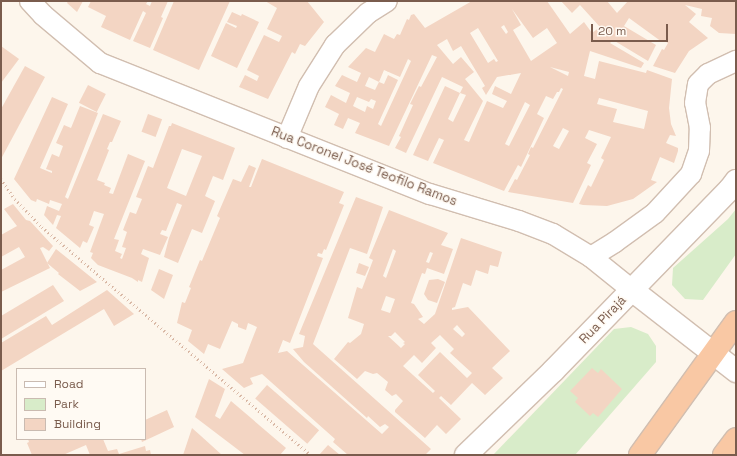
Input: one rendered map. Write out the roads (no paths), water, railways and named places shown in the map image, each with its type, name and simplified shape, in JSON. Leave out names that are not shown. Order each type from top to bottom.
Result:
[{"type":"highway","points":[[640,455],[736,322]]},
{"type":"highway","points":[[724,455],[736,439]]},
{"type":"street","name":"Rua Coronel José Teofilo Ramos","points":[[30,1],[43,15],[100,63],[430,194],[519,221],[553,234],[591,257],[736,371]]},
{"type":"street","points":[[287,138],[309,86],[335,45],[368,13],[387,1]]},
{"type":"street","points":[[591,257],[615,242],[655,213],[691,174],[699,151],[700,128],[695,103],[698,84],[708,74],[736,61]]},
{"type":"street","name":"Rua Pirajá","points":[[466,455],[553,371],[730,189],[736,181]]}]
